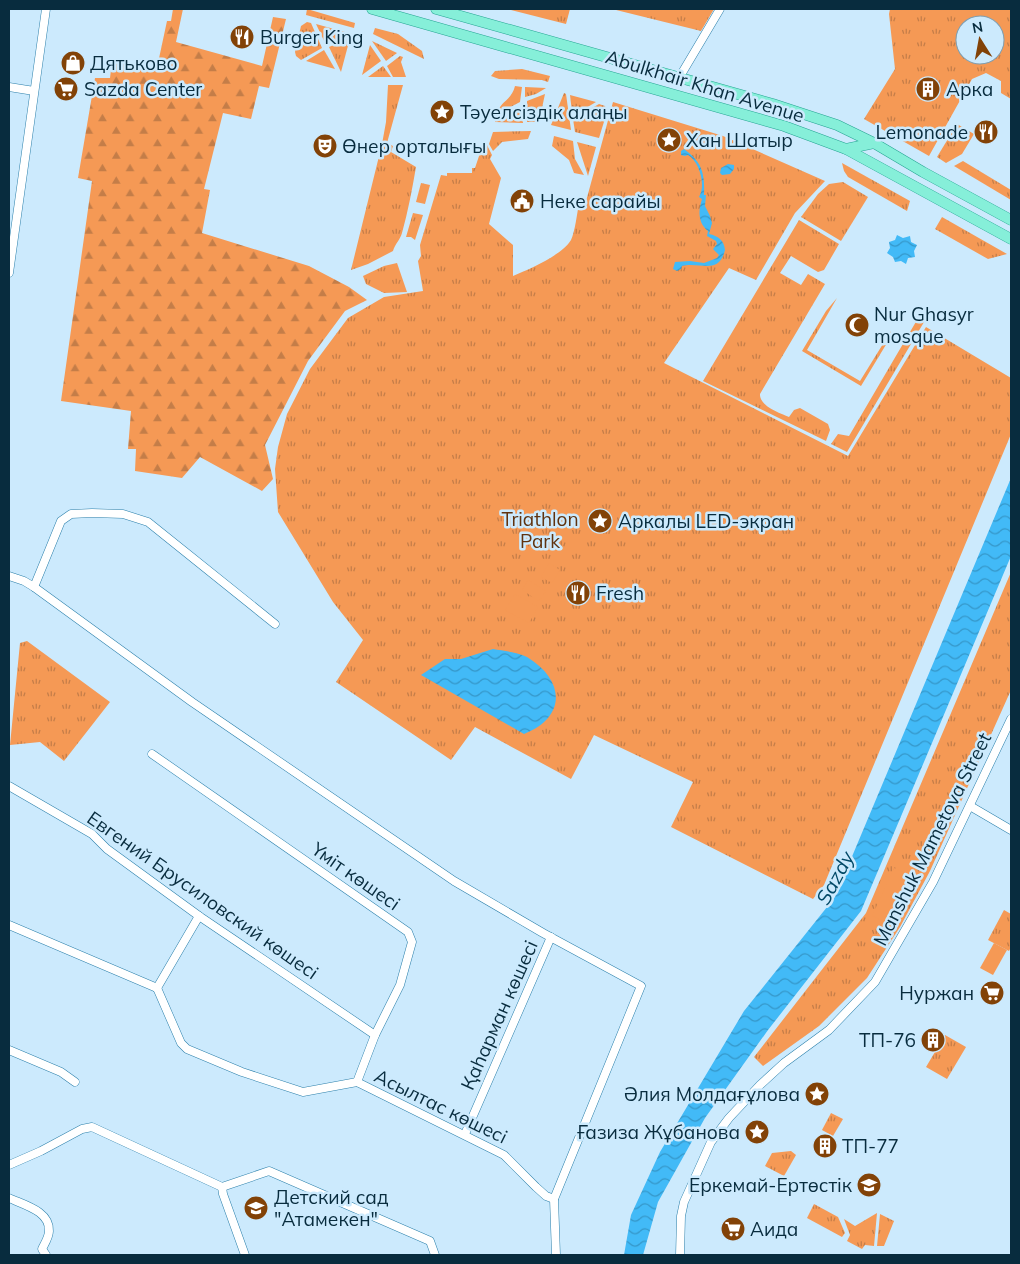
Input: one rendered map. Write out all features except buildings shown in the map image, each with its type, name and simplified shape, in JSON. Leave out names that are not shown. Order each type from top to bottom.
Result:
[{"type":"main road","name":"Abulkhair Khan Avenue","points":[[372,9],[784,126],[846,149],[1011,239]]},
{"type":"main road","name":"Abulkhair Khan Avenue","points":[[436,9],[782,107],[837,125],[874,143],[1010,219]]},
{"type":"main road","points":[[846,149],[874,143]]},
{"type":"main road","points":[[971,218],[991,224],[1004,223],[1010,219]]},
{"type":"street","points":[[9,271],[46,9]]},
{"type":"street","points":[[679,78],[720,9]]},
{"type":"street","points":[[9,87],[34,91]]},
{"type":"street","points":[[34,587],[61,522],[71,514],[123,514],[148,522],[275,624]]},
{"type":"street","points":[[9,576],[34,587],[192,702],[454,881],[641,986],[554,1199],[556,1255]]},
{"type":"street","name":"Manshuk Mametova Street","points":[[680,1255],[681,1216],[684,1202],[711,1142],[729,1118],[760,1085],[784,1063],[829,1030],[875,982],[933,882],[1011,719]]},
{"type":"street","name":"Үміт көшесі","points":[[152,754],[408,932],[412,942],[400,985],[375,1035],[357,1082]]},
{"type":"street","name":"Евгений Брусиловский көшесі","points":[[9,786],[92,834],[107,849],[199,916],[375,1035]]},
{"type":"street","points":[[970,806],[1011,830]]},
{"type":"street","points":[[9,925],[157,988],[199,916]]},
{"type":"street","name":"Қаһарман көшесі","points":[[464,1134],[551,937]]},
{"type":"street","name":"Асылтас көшесі","points":[[157,988],[181,1043],[187,1049],[242,1072],[303,1092],[357,1082],[504,1154],[536,1187],[546,1196],[554,1199]]},
{"type":"street","points":[[9,1050],[61,1072],[75,1082]]},
{"type":"street","points":[[9,1165],[41,1151],[82,1128],[92,1127],[222,1187],[270,1170],[430,1241],[435,1255]]},
{"type":"street","points":[[222,1187],[245,1255]]},
{"type":"street","points":[[9,1198],[41,1213],[49,1222],[49,1232],[42,1249],[46,1255]]},
{"type":"green space","points":[[173,9],[183,9],[176,42],[262,66],[273,17],[286,19],[269,88],[259,86],[251,119],[223,113],[204,189],[210,190],[202,233],[309,266],[349,287],[367,300],[345,311],[308,361],[265,445],[273,479],[262,491],[200,457],[182,478],[135,471],[136,449],[128,449],[131,411],[61,401],[92,181],[78,178],[95,78],[110,78],[112,62],[150,68],[158,63],[167,21],[171,21]]},
{"type":"green space","points":[[307,9],[355,23],[354,28],[306,15]]},
{"type":"green space","points":[[507,9],[570,9],[566,24]]},
{"type":"green space","points":[[612,9],[714,9],[701,31]]},
{"type":"green space","points":[[890,9],[1011,9],[1011,99],[1001,93],[1001,81],[986,73],[972,79],[929,156],[864,119],[895,69]]},
{"type":"green space","points":[[307,22],[311,23],[322,48],[301,60],[296,56],[295,52],[301,26]]},
{"type":"green space","points":[[316,24],[352,34],[326,45]]},
{"type":"green space","points":[[375,28],[398,34],[422,51],[424,59],[373,34]]},
{"type":"green space","points":[[350,38],[341,72],[329,47]]},
{"type":"green space","points":[[372,41],[397,53],[386,61]]},
{"type":"green space","points":[[370,45],[381,61],[362,75]]},
{"type":"green space","points":[[324,50],[335,69],[306,61]]},
{"type":"green space","points":[[400,56],[403,57],[401,62],[406,77],[393,77],[387,66]]},
{"type":"green space","points":[[383,66],[391,77],[368,77]]},
{"type":"green space","points":[[522,69],[550,76],[548,82],[542,80],[499,79],[491,76],[495,71]]},
{"type":"green space","points":[[388,85],[403,85],[387,143],[393,146],[391,152],[416,167],[406,217],[402,233],[393,251],[368,264],[351,270],[382,144],[386,122]]},
{"type":"green space","points":[[515,86],[522,87],[520,102],[497,114],[500,107],[511,95]]},
{"type":"green space","points":[[525,87],[546,88],[536,94],[525,97]]},
{"type":"green space","points":[[564,93],[566,94],[571,130],[551,125]]},
{"type":"green space","points":[[545,94],[539,122],[527,122],[527,101]]},
{"type":"green space","points":[[570,95],[596,102],[581,111],[572,112]]},
{"type":"green space","name":"Triathlon Park","points":[[613,102],[723,136],[825,181],[795,213],[756,280],[729,268],[664,363],[848,456],[926,327],[1011,378],[1011,434],[824,885],[813,899],[671,827],[693,782],[594,735],[571,779],[475,727],[451,760],[336,682],[363,640],[333,602],[278,512],[275,469],[278,447],[287,414],[310,369],[348,318],[384,297],[423,291],[418,261],[421,256],[420,245],[441,175],[447,176],[447,173],[472,173],[472,168],[475,168],[482,147],[487,145],[492,155],[490,159],[501,178],[489,224],[513,245],[513,276],[553,256],[567,246],[571,240],[579,204],[585,205]]},
{"type":"green space","points":[[599,104],[605,106],[607,112],[599,138],[575,132],[573,119]]},
{"type":"green space","points":[[522,107],[523,123],[495,122],[496,118]]},
{"type":"green space","points":[[957,124],[974,134],[962,154],[946,163],[937,157]]},
{"type":"green space","points":[[531,131],[528,139],[502,142],[493,151],[489,144],[493,132]]},
{"type":"green space","points":[[554,136],[573,141],[575,159],[584,175],[574,173],[569,160],[552,146]]},
{"type":"green space","points":[[577,142],[596,147],[588,176]]},
{"type":"green space","points":[[963,161],[1011,190],[1011,200],[954,166]]},
{"type":"green space","points":[[842,163],[910,201],[907,211],[848,177]]},
{"type":"green space","points":[[843,182],[868,197],[841,241],[801,217],[818,194],[829,184]]},
{"type":"green space","points":[[421,183],[430,185],[425,204],[416,202]]},
{"type":"green space","points":[[413,213],[423,215],[415,240],[411,237],[406,237]]},
{"type":"green space","points":[[942,217],[1007,254],[988,259],[935,229]]},
{"type":"green space","points":[[799,220],[839,244],[824,270],[818,272],[791,256],[780,273],[801,285],[808,274],[825,284],[760,394],[766,405],[789,417],[794,410],[800,408],[828,424],[830,430],[826,441],[703,381]]},
{"type":"green space","points":[[397,263],[407,292],[384,293],[366,284],[363,276],[384,266]]},
{"type":"green space","points":[[837,298],[807,350],[860,381],[891,331],[887,343],[861,386],[802,351],[826,311]]},
{"type":"green space","points":[[927,317],[847,452],[831,444],[838,434],[849,436],[917,320]]},
{"type":"green space","points":[[549,563],[560,570],[552,583],[541,577]]},
{"type":"green space","points":[[1011,572],[1011,690],[930,871],[900,927],[867,978],[819,1026],[763,1066],[754,1057],[866,913]]},
{"type":"green space","points":[[528,580],[546,591],[539,601],[522,590]]},
{"type":"green space","points":[[515,594],[538,607],[529,623],[505,610]]},
{"type":"green space","points":[[27,641],[110,702],[64,761],[40,742],[10,745],[20,643]]},
{"type":"green space","points":[[894,868],[919,879],[894,926],[872,916]]},
{"type":"green space","points":[[1004,910],[1011,914],[1011,947],[1009,951],[988,940]]},
{"type":"green space","points":[[994,943],[1007,950],[993,975],[980,968]]},
{"type":"green space","points":[[945,1035],[966,1047],[947,1079],[926,1067]]},
{"type":"green space","points":[[831,1113],[843,1119],[833,1136],[822,1130]]},
{"type":"green space","points":[[791,1151],[796,1155],[784,1176],[765,1166],[772,1153]]},
{"type":"green space","points":[[814,1204],[838,1217],[845,1233],[842,1237],[807,1218]]},
{"type":"green space","points":[[877,1213],[874,1246],[865,1245],[862,1249],[847,1241],[850,1235],[844,1219],[855,1226]]},
{"type":"green space","points":[[880,1214],[894,1221],[884,1246],[877,1246]]},
{"type":"water","points":[[684,149],[699,163],[703,174],[704,195],[706,195],[705,206],[712,223],[709,234],[720,239],[725,250],[718,263],[708,266],[682,266],[677,271],[673,269],[675,262],[690,261],[704,263],[717,258],[719,255],[713,249],[717,244],[716,241],[707,236],[708,231],[701,221],[700,208],[702,199],[699,197],[702,187],[701,174],[692,158],[688,155],[681,155],[681,151]]},
{"type":"water","points":[[728,164],[734,165],[734,169],[730,174],[722,175],[720,173],[721,168]]},
{"type":"water","points":[[897,235],[903,238],[910,236],[911,242],[917,245],[914,251],[915,257],[908,258],[906,264],[901,261],[895,262],[893,257],[887,253],[890,248],[889,242],[895,240]]},
{"type":"water","points":[[1011,478],[1011,556],[861,911],[768,1030],[705,1118],[658,1202],[643,1255],[624,1255],[631,1215],[660,1152],[744,1011],[835,897]]},
{"type":"water","points":[[493,649],[527,657],[540,666],[549,676],[554,687],[556,698],[554,708],[548,718],[538,727],[524,734],[421,675],[445,659],[461,659]]},
{"type":"place","name":"Burger King","points":[[242,37]]},
{"type":"place","name":"Дятьково","points":[[73,63]]},
{"type":"place","name":"Sazda Center","points":[[66,89]]},
{"type":"place","name":"Арка","points":[[928,89]]},
{"type":"place","name":"Тәуелсіздік алаңы","points":[[442,112]]},
{"type":"place","name":"Lemonade","points":[[986,132]]},
{"type":"place","name":"Хан Шатыр","points":[[669,140]]},
{"type":"place","name":"Өнер орталығы","points":[[325,146]]},
{"type":"place","name":"Неке сарайы","points":[[522,201]]},
{"type":"place","name":"Nur Ghasyr mosque","points":[[857,325]]},
{"type":"place","name":"Аркалы LED-экран","points":[[600,521]]},
{"type":"place","name":"Fresh","points":[[578,593]]},
{"type":"place","name":"Нуржан","points":[[992,993]]},
{"type":"place","name":"ТП-76","points":[[933,1040]]},
{"type":"place","name":"Әлия Молдағұлова","points":[[817,1094]]},
{"type":"place","name":"Ғазиза Жұбанова","points":[[757,1132]]},
{"type":"place","name":"ТП-77","points":[[825,1146]]},
{"type":"place","name":"Еркемай-Ертөстік","points":[[869,1185]]},
{"type":"place","name":"Детский сад \"Атамекен\"","points":[[256,1208]]},
{"type":"place","name":"Аида","points":[[733,1229]]},
{"type":"water label","name":"Sazdy","points":[[835,878]]}]
